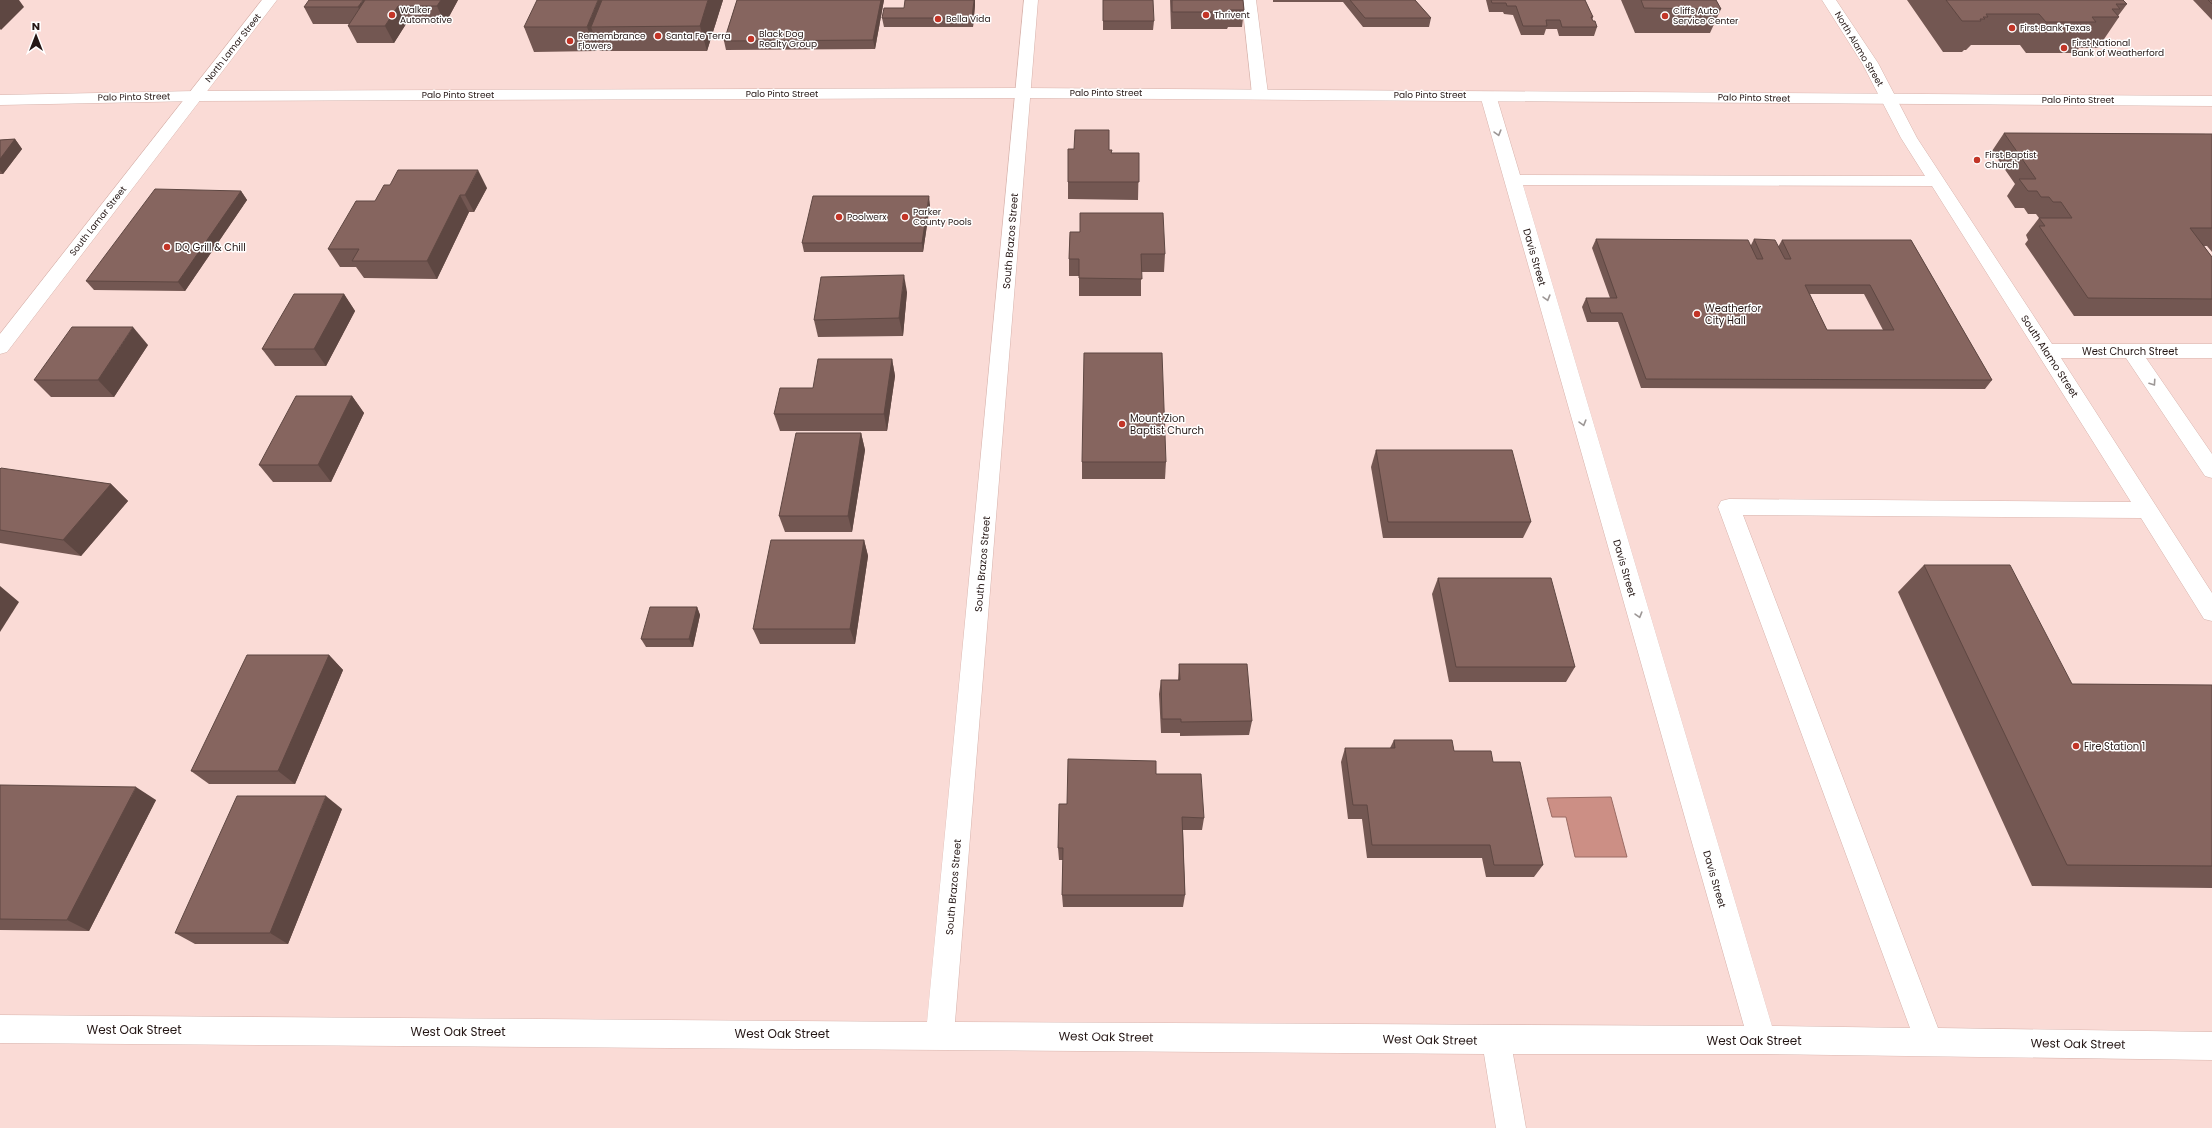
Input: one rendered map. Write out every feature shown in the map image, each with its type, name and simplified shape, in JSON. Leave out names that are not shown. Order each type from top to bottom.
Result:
[{"type":"street","name":"North Lamar Street","points":[[196,96],[270,0]]},
{"type":"street","name":"South Brazos Street","points":[[940,1035],[1031,0]]},
{"type":"street","points":[[1249,0],[1260,94]]},
{"type":"street","name":"North Alamo Street","points":[[1829,0],[1870,64],[1889,99]]},
{"type":"street","name":"Palo Pinto Street","points":[[0,100],[196,96],[1022,93],[2212,100]]},
{"type":"street","name":"Davis Street","points":[[1488,95],[1762,1040]]},
{"type":"street","name":"South Lamar Street","points":[[0,347],[196,96]]},
{"type":"street","name":"South Alamo Street","points":[[1889,99],[1909,138],[2047,351],[2212,612]]},
{"type":"street","points":[[1513,180],[1937,182]]},
{"type":"street","name":"West Church Street","points":[[2047,351],[2212,351]]},
{"type":"street","points":[[2131,351],[2212,470]]},
{"type":"street","points":[[1929,1042],[1729,507],[2148,510]]},
{"type":"street","name":"West Oak Street","points":[[0,1029],[1496,1040],[1762,1040],[2212,1046]]},
{"type":"street","points":[[1496,1040],[1511,1128]]},
{"type":"shaded area","points":[[1611,797],[1627,857],[1575,857],[1566,817],[1552,817],[1547,798]]},
{"type":"building","points":[[309,0],[363,0],[358,7],[304,7]]},
{"type":"building","points":[[365,0],[441,0],[437,6],[398,6],[385,26],[348,26]]},
{"type":"building","points":[[537,0],[598,0],[587,27],[524,27]]},
{"type":"building","points":[[602,0],[708,0],[700,26],[591,27]]},
{"type":"building","points":[[737,0],[881,0],[873,40],[724,41]]},
{"type":"building","points":[[905,0],[974,0],[972,18],[882,18],[884,8],[904,8]]},
{"type":"building","points":[[1103,0],[1153,0],[1154,21],[1103,21]]},
{"type":"building","points":[[1172,0],[1243,0],[1244,10],[1229,10],[1229,12],[1172,12]]},
{"type":"building","points":[[1350,0],[1415,0],[1431,18],[1365,18]]},
{"type":"building","points":[[1491,0],[1585,0],[1593,17],[1591,17],[1593,21],[1595,21],[1597,27],[1562,27],[1560,20],[1546,20],[1547,26],[1523,26],[1516,6],[1507,6],[1506,3],[1492,3]]},
{"type":"building","points":[[1641,0],[1716,0],[1721,9],[1644,8]]},
{"type":"building","points":[[1946,0],[2123,0],[2127,4],[2116,4],[2120,9],[2112,9],[2119,17],[2092,17],[2096,22],[2046,22],[2039,14],[1986,14],[1988,17],[1983,17],[1985,19],[1980,19],[1981,21],[1962,21]]},
{"type":"building","points":[[1075,130],[1109,130],[1109,150],[1112,150],[1111,153],[1139,153],[1139,182],[1068,182],[1068,149],[1074,149]]},
{"type":"building","points":[[2004,133],[2212,134],[2212,228],[2190,228],[2212,257],[2212,299],[2088,298],[2039,226],[2045,226],[2039,218],[2072,218],[2061,202],[2053,202],[2049,197],[2041,197],[2037,191],[2028,191],[2019,179],[2036,179]]},
{"type":"building","points":[[15,139],[0,159],[0,140]]},
{"type":"building","points":[[398,170],[478,170],[465,195],[460,195],[427,261],[352,261],[359,249],[328,249],[356,201],[375,201],[384,185],[390,185]]},
{"type":"building","points":[[155,189],[241,191],[178,282],[86,281]]},
{"type":"building","points":[[813,196],[929,196],[922,243],[802,243]]},
{"type":"building","points":[[1080,213],[1163,213],[1165,254],[1141,254],[1142,279],[1079,278],[1079,259],[1069,259],[1070,232],[1080,232]]},
{"type":"building","name":"Weatherfor City Hall","points":[[1596,239],[1748,240],[1757,259],[1763,259],[1754,239],[1775,240],[1785,259],[1791,259],[1782,240],[1911,240],[1992,380],[1646,379],[1622,313],[1591,313],[1586,298],[1617,298]],"holes":[[[1805,285],[1870,285],[1894,330],[1827,330]]]},
{"type":"building","points":[[904,275],[899,318],[814,320],[821,277]]},
{"type":"building","points":[[294,294],[344,294],[314,349],[262,349]]},
{"type":"building","points":[[72,327],[133,327],[98,380],[34,380]]},
{"type":"building","points":[[1084,353],[1162,353],[1166,462],[1082,462]]},
{"type":"building","points":[[818,359],[892,359],[884,414],[774,414],[780,388],[813,388]]},
{"type":"building","points":[[296,396],[352,396],[318,465],[259,465]]},
{"type":"building","points":[[796,433],[861,433],[848,516],[779,516]]},
{"type":"building","points":[[1376,450],[1512,450],[1531,522],[1388,522]]},
{"type":"building","points":[[1,468],[111,484],[63,540],[0,530]]},
{"type":"building","points":[[771,540],[864,540],[850,629],[753,629]]},
{"type":"building","points":[[1924,565],[2010,565],[2072,684],[2212,685],[2212,866],[2067,865]]},
{"type":"building","points":[[1438,578],[1551,578],[1575,667],[1456,667]]},
{"type":"building","points":[[650,607],[697,607],[689,639],[641,639]]},
{"type":"building","points":[[247,655],[329,655],[278,771],[191,771]]},
{"type":"building","points":[[1179,664],[1247,664],[1252,721],[1181,722],[1181,719],[1162,719],[1161,680],[1180,680]]},
{"type":"building","points":[[1394,740],[1452,740],[1454,751],[1491,751],[1493,762],[1520,762],[1543,865],[1494,865],[1490,845],[1372,845],[1367,805],[1353,805],[1345,748],[1395,748]]},
{"type":"building","points":[[1068,759],[1156,761],[1156,774],[1201,774],[1204,818],[1182,817],[1185,895],[1062,895],[1063,848],[1058,848],[1059,804],[1067,804]]},
{"type":"building","points":[[0,785],[136,787],[67,920],[0,919]]},
{"type":"building","points":[[237,796],[326,796],[270,933],[175,933]]},
{"type":"place","name":"Walker Automotive","points":[[392,15]]},
{"type":"place","name":"Thrivent","points":[[1206,15]]},
{"type":"place","name":"Cliffs Auto Service Center","points":[[1665,16]]},
{"type":"place","name":"Bella Vida","points":[[938,19]]},
{"type":"place","name":"First Bank Texas","points":[[2012,28]]},
{"type":"place","name":"Santa Fe Terra","points":[[658,36]]},
{"type":"place","name":"Black Dog Realty Group","points":[[751,39]]},
{"type":"place","name":"Remembrance Flowers","points":[[570,41]]},
{"type":"place","name":"First National Bank of Weatherford","points":[[2064,48]]},
{"type":"place","name":"First Baptist Church","points":[[1977,160]]},
{"type":"place","name":"Poolwerx","points":[[839,217]]},
{"type":"place","name":"Parker County Pools","points":[[905,217]]},
{"type":"place","name":"DQ Grill & Chill","points":[[167,247]]},
{"type":"place","name":"Weatherfor City Hall","points":[[1697,314]]},
{"type":"place","name":"Mount Zion Baptist Church","points":[[1122,424]]},
{"type":"place","name":"Fire Station 1","points":[[2076,746]]}]
